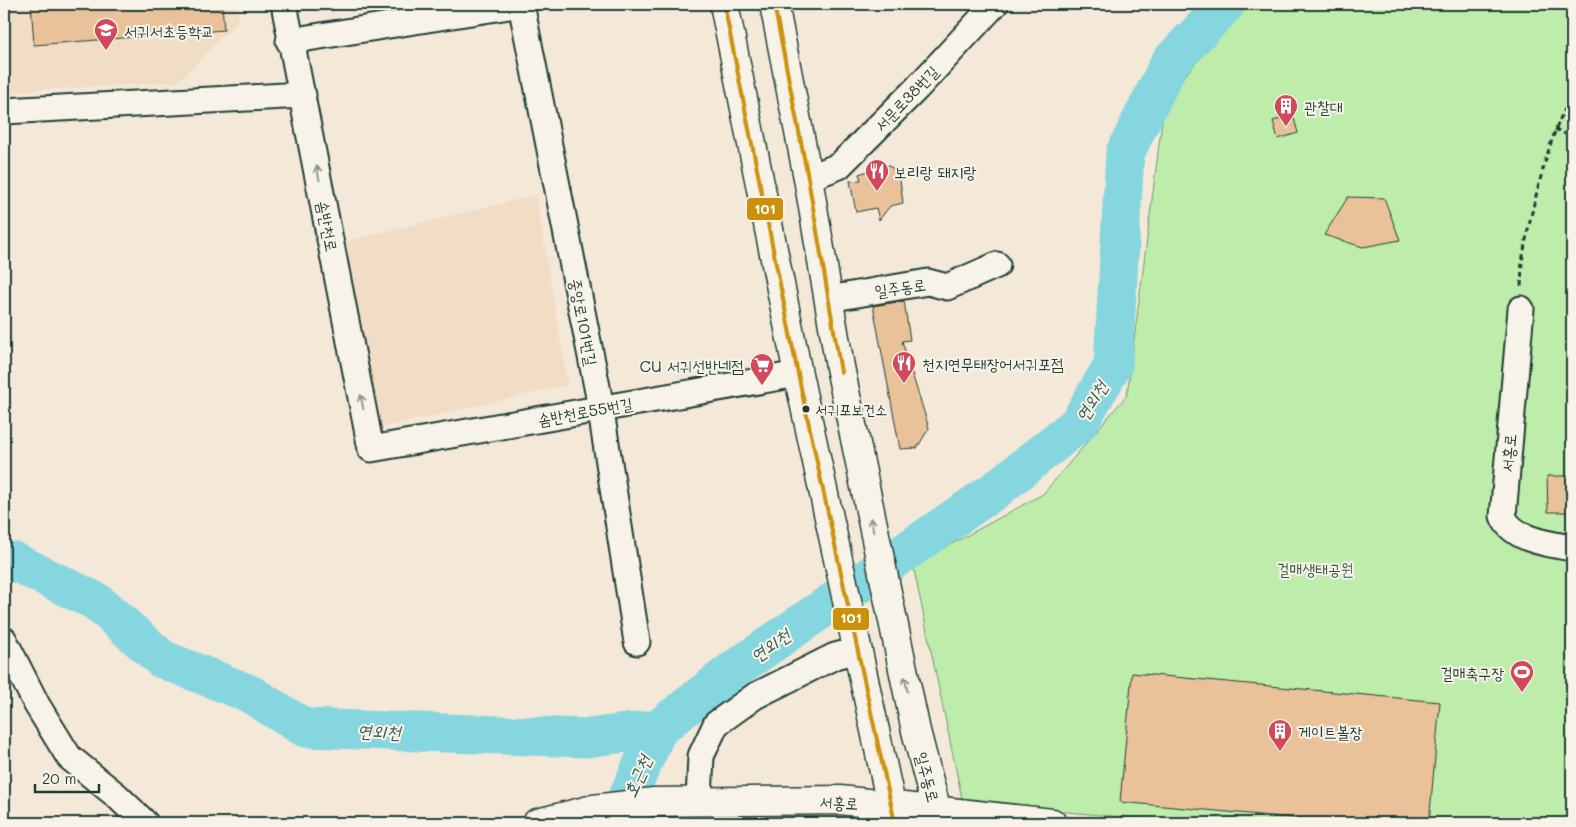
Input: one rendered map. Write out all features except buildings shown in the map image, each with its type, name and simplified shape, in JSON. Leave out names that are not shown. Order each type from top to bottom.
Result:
[{"type":"main road","points":[[724,4],[798,374],[878,742],[892,817]]},
{"type":"main road","points":[[774,4],[808,178],[828,299]]},
{"type":"main road","name":"일주동로","points":[[828,299],[840,367],[916,731],[939,818]]},
{"type":"main road","name":"서홍로","points":[[541,822],[593,809],[654,802],[840,800],[892,817],[1052,823]]},
{"type":"street","name":"솜반천로","points":[[284,4],[371,449]]},
{"type":"street","points":[[290,41],[521,4]]},
{"type":"street","name":"중앙로101번길","points":[[521,4],[600,409],[637,642]]},
{"type":"street","name":"서문로38번길","points":[[808,178],[839,166],[917,88],[995,4]]},
{"type":"street","points":[[4,111],[302,96]]},
{"type":"street","name":"일주동로","points":[[828,299],[928,282],[947,287],[998,265]]},
{"type":"street","name":"서홍로","points":[[1521,309],[1503,516],[1506,526],[1516,533],[1550,544],[1572,548]]},
{"type":"street","name":"솜반천로55번길","points":[[371,449],[798,374]]},
{"type":"street","points":[[4,640],[37,705],[69,758],[117,796],[145,823]]},
{"type":"street","points":[[699,802],[701,756],[716,724],[754,696],[835,656],[858,650]]},
{"type":"path","points":[[1521,309],[1522,263],[1555,129],[1567,104],[1572,101]]},
{"type":"path","points":[[1555,129],[1572,137]]},
{"type":"shaded area","name":"서귀서초등학교","points":[[4,4],[238,4],[239,20],[178,82],[4,92]]},
{"type":"shaded area","points":[[536,195],[568,385],[381,428],[341,242]]},
{"type":"green space","name":"걸매생태공원","points":[[1248,4],[1572,4],[1572,823],[1192,823],[963,803],[913,565],[1043,494],[1127,395],[1165,98]]},
{"type":"waterway","name":"연외천","points":[[4,561],[13,561],[97,602],[162,659],[250,694],[305,728],[586,738],[658,729],[732,671],[994,491],[1078,424],[1113,365],[1125,153],[1170,62],[1226,4]]},
{"type":"waterway","name":"호근천","points":[[616,823],[658,729]]},
{"type":"transit line","name":"101","points":[[724,4],[798,374],[895,823]]},
{"type":"transit line","name":"101","points":[[774,4],[808,178],[841,372]]},
{"type":"place","name":"서귀서초등학교","points":[[106,51]]},
{"type":"place","name":"관찰대","points":[[1286,127]]},
{"type":"place","name":"보리랑 돼지랑","points":[[877,192]]},
{"type":"place","name":"천지연무태장어서귀포점","points":[[904,384]]},
{"type":"place","name":"CU 서귀선반네점","points":[[762,386]]},
{"type":"place","name":"서귀포보건소","points":[[806,409]]},
{"type":"place","name":"걸매축구장","points":[[1522,693]]},
{"type":"place","name":"게이트볼장","points":[[1280,752]]}]
